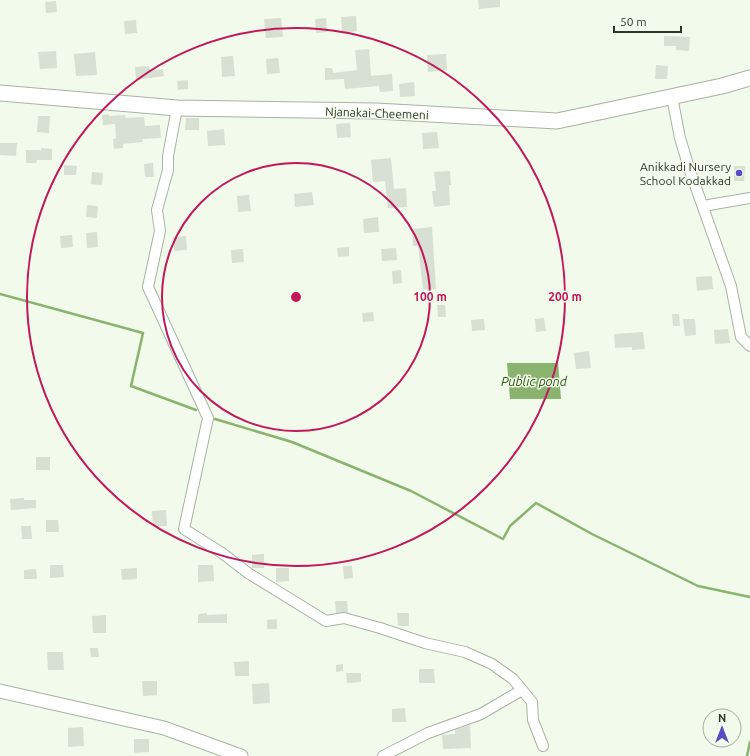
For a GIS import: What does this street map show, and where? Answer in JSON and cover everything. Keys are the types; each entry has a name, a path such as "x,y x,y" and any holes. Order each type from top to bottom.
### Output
{"main road":[{"name":"Njanakai-Cheemeni","path":"0,93 177,108 376,111 557,121 722,86 750,78"}],"street":[{"path":"672,97 680,138 730,286 741,337 750,346"},
{"path":"177,108 168,156 168,170 157,210 160,231 148,287 208,418 184,529 222,553 248,573 326,621 344,618 425,643 465,652 492,664 513,679 532,702 533,720 543,746"},
{"path":"703,206 750,198"},
{"path":"383,756 428,733 481,714 522,690"},
{"path":"0,691 164,728 241,756"}],"water":[{"name":"Public pond","path":"507,363 558,363 561,399 510,399"}],"building":[{"path":"478,0 500,0 500,7 479,9"},
{"path":"56,1 57,12 46,13 45,2"},
{"path":"356,16 357,31 342,33 341,17"},
{"path":"281,18 283,37 266,38 264,19"},
{"path":"326,18 327,32 316,33 315,19"},
{"path":"136,20 137,33 125,34 124,21"},
{"path":"664,36 690,37 689,51 676,50 676,46 664,46"},
{"path":"369,49 371,76 392,74 393,91 380,92 379,86 345,89 344,79 325,80 325,68 332,68 333,73 357,70 355,50"},
{"path":"56,51 57,68 40,69 38,52"},
{"path":"95,52 97,75 76,76 74,54"},
{"path":"446,54 447,70 428,72 427,55"},
{"path":"233,56 235,76 222,77 221,57"},
{"path":"278,58 280,73 267,74 266,59"},
{"path":"656,65 668,66 667,79 655,79"},
{"path":"149,66 150,70 163,69 164,76 136,80 135,67"},
{"path":"188,80 188,89 178,90 177,81"},
{"path":"414,82 415,96 400,97 399,84"},
{"path":"109,114 109,116 125,115 126,118 144,117 145,126 160,125 161,138 142,139 143,142 123,144 123,148 114,149 113,139 116,138 115,124 103,125 102,115"},
{"path":"38,116 50,116 49,133 37,132"},
{"path":"186,118 199,118 199,130 185,130"},
{"path":"350,123 351,137 337,138 336,124"},
{"path":"224,129 225,145 208,146 207,131"},
{"path":"437,132 439,148 423,149 422,133"},
{"path":"0,143 17,143 16,156 0,155"},
{"path":"41,148 52,149 52,160 37,160 36,163 26,163 26,150 41,150"},
{"path":"391,158 394,189 406,188 407,207 388,208 385,181 373,182 371,160"},
{"path":"153,163 154,177 145,177 144,164"},
{"path":"64,165 77,166 76,175 64,175"},
{"name":"Anikkadi Nursery School Kodakkad","path":"734,166 745,166 744,181 734,181"},
{"path":"450,171 450,205 434,207 432,191 436,191 434,172"},
{"path":"92,172 103,173 102,185 91,184"},
{"path":"312,192 314,205 295,207 294,194"},
{"path":"249,195 251,211 238,212 237,196"},
{"path":"87,205 98,206 97,218 86,217"},
{"path":"378,217 379,232 364,233 363,219"},
{"path":"432,227 436,289 423,290 418,246 413,246 412,229"},
{"path":"97,232 98,247 87,248 86,233"},
{"path":"72,235 73,247 61,248 60,236"},
{"path":"186,236 187,250 174,251 173,237"},
{"path":"349,247 349,256 338,257 337,248"},
{"path":"396,248 397,260 382,261 381,249"},
{"path":"243,249 244,262 232,263 231,250"},
{"path":"401,270 402,283 393,284 392,271"},
{"path":"712,276 713,289 697,291 696,277"},
{"path":"437,305 445,305 446,317 438,317"},
{"path":"373,312 374,321 363,322 362,313"},
{"path":"672,314 679,314 680,326 673,326"},
{"path":"544,318 546,331 536,332 535,319"},
{"path":"484,319 485,330 472,331 471,320"},
{"path":"683,319 695,319 696,335 685,336"},
{"path":"728,329 730,343 715,344 714,330"},
{"path":"643,332 645,349 632,350 632,347 615,348 614,334"},
{"path":"589,351 591,368 576,369 574,353"},
{"path":"36,457 50,457 50,470 36,470"},
{"path":"24,498 24,500 36,500 36,508 11,510 10,499"},
{"path":"166,510 167,526 153,527 152,511"},
{"path":"46,520 58,520 59,532 46,532"},
{"path":"21,526 31,526 32,539 22,539"},
{"path":"264,554 264,568 252,568 252,555"},
{"path":"50,565 63,565 64,577 50,578"},
{"path":"198,565 213,565 214,581 198,582"},
{"path":"343,566 352,566 353,578 344,579"},
{"path":"137,568 137,579 122,580 121,569"},
{"path":"276,568 289,568 289,581 276,582"},
{"path":"36,569 37,579 24,579 24,570"},
{"path":"335,601 347,601 348,612 336,613"},
{"path":"207,613 207,615 227,614 227,623 198,623 198,614"},
{"path":"397,613 409,613 409,626 398,626"},
{"path":"106,615 106,633 93,633 92,616"},
{"path":"277,619 277,629 267,629 267,620"},
{"path":"90,648 98,648 99,657 91,657"},
{"path":"47,652 63,652 64,670 48,670"},
{"path":"249,661 249,676 235,676 234,662"},
{"path":"343,664 343,671 336,672 336,665"},
{"path":"419,669 434,669 435,683 419,683"},
{"path":"346,673 361,673 361,682 347,683"},
{"path":"142,681 157,681 157,695 143,696"},
{"path":"269,683 270,703 253,704 252,684"},
{"path":"405,708 406,722 392,722 392,709"},
{"path":"470,725 471,748 443,749 442,735 455,734 455,730"},
{"path":"83,727 84,746 68,747 68,728"},
{"path":"134,739 149,739 149,752 134,753"}],"waterway":[{"path":"0,294 143,333 131,386 196,410"},
{"path":"215,419 292,442 411,491 503,539 510,526 536,503 592,534 698,586 750,597"},
{"path":"747,756 750,742"}],"place":[{"name":"Anikkadi Nursery School Kodakkad","path":"739,173"}]}
